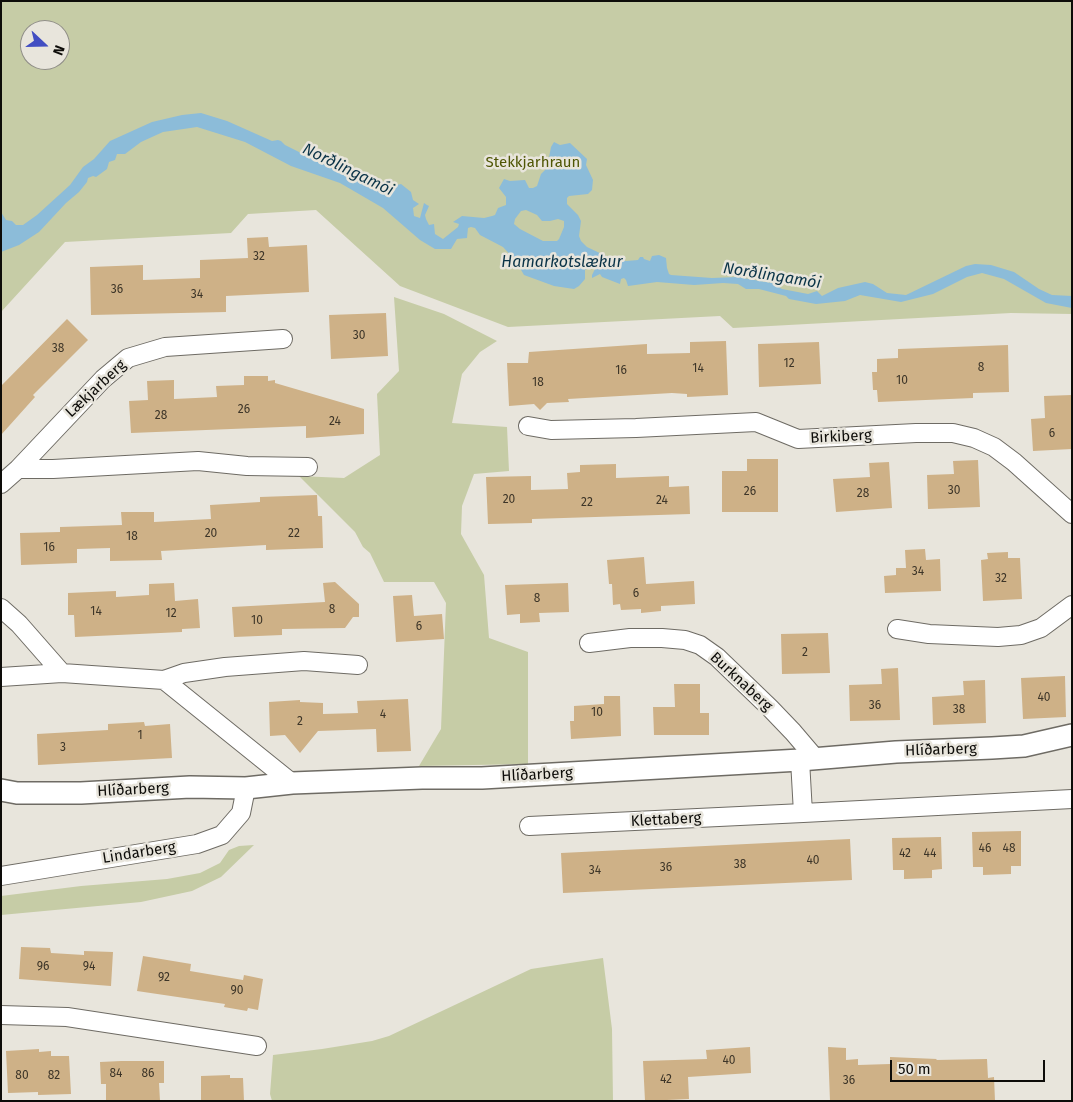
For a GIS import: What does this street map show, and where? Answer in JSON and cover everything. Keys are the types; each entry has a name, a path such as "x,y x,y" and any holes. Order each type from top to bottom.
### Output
{"street":[{"name":"Lækjarberg","path":"1,484 18,469 103,378 128,358 165,346 283,339"},
{"name":"Birkiberg","path":"528,426 552,430 756,422 798,439 953,433 974,438 994,447 1021,468 1072,514"},
{"path":"18,469 53,469 198,461 247,466 308,466"},
{"path":"897,629 929,634 998,637 1021,635 1041,628 1072,605"},
{"path":"1,608 19,624 62,673"},
{"name":"Burknaberg","path":"588,642 630,638 662,638 685,640 700,645 717,657 794,732 808,759"},
{"path":"1,677 62,673 164,680 184,673 225,666 304,661 358,665"},
{"path":"164,680 292,783"},
{"name":"Hlíðarberg","path":"1,790 17,793 81,793 190,787 246,788 292,783 422,778 482,778 1016,746 1072,735"},
{"path":"803,813 808,759"},
{"name":"Lindarberg","path":"1,876 197,844 222,835 241,813 246,788"},
{"name":"Klettaberg","path":"529,826 1072,799"},
{"path":"1,1014 67,1017 257,1046"}],"green space":[{"name":"Stekkjarhraun","path":"1,1 1072,1 1072,314 1011,313 733,328 720,316 508,327 400,286 316,210 248,214 231,233 65,242 1,312"},
{"path":"394,297 444,314 497,341 480,352 462,374 452,423 507,427 509,471 474,474 462,506 461,534 484,575 489,638 528,652 528,764 419,766 441,729 446,603 434,582 384,582 370,553 363,547 355,532 299,476 344,478 380,455 377,394 399,371"},
{"path":"254,845 221,877 192,891 141,902 1,915 1,896 81,886 167,879 200,873 220,863 229,850 239,846"},
{"path":"603,958 612,1029 613,1101 272,1101 270,1094 273,1055 372,1041 389,1036 531,969"}],"water":[{"name":"Hamarkotslækur","path":"201,113 227,121 272,141 281,141 301,153 331,165 338,163 354,178 389,187 401,184 411,192 413,200 419,204 413,208 414,216 420,218 424,203 429,206 425,215 426,219 429,225 434,224 435,234 443,239 458,227 459,224 453,222 462,216 484,218 492,216 495,215 498,208 506,205 506,197 499,188 504,179 510,181 525,180 529,188 537,186 541,174 547,168 551,147 554,142 560,145 570,143 587,159 586,165 593,180 592,190 588,194 569,196 567,204 581,221 579,236 581,241 587,247 606,256 626,261 638,260 640,257 643,257 650,261 652,256 659,255 666,258 667,268 671,275 712,278 737,277 772,283 782,289 808,294 817,291 822,296 838,288 865,282 873,284 887,293 906,295 966,266 975,264 991,265 1014,272 1039,289 1052,295 1072,296 1072,308 1046,303 1004,279 982,273 967,277 933,294 901,302 860,295 845,301 816,304 789,299 786,296 759,289 746,289 738,284 723,283 694,285 657,282 628,286 624,278 621,279 620,284 602,277 600,274 592,278 595,269 590,267 585,270 585,279 574,289 554,286 524,275 516,261 503,247 480,235 475,228 468,228 467,238 457,239 451,249 435,249 420,240 383,208 340,183 291,166 245,142 197,127 163,132 141,142 125,154 117,154 115,160 109,162 107,169 96,177 88,178 79,192 39,232 19,245 1,252 1,212 6,220 12,221 16,225 23,225 70,185 83,167 94,159 110,141 152,122","holes":["526,210 537,215 542,221 558,219 564,221 564,227 557,241 543,241 514,224 521,211"]}],"building":[{"path":"268,237 269,247 307,245 309,292 226,296 226,312 91,315 90,267 143,265 143,280 200,278 200,260 248,258 247,238"},
{"path":"386,313 388,356 331,359 329,315"},
{"path":"67,319 88,340 33,395 35,397 1,435 1,386"},
{"path":"726,341 728,395 687,397 687,394 672,393 568,399 569,402 547,403 540,410 534,404 509,406 507,363 528,363 529,352 647,344 647,354 690,353 690,342"},
{"path":"819,342 821,384 759,387 758,344"},
{"path":"1008,345 1009,392 973,393 973,398 878,402 877,390 873,390 872,372 877,372 877,359 898,358 898,349"},
{"path":"244,376 268,376 268,381 275,380 275,383 364,409 364,434 306,438 306,426 131,433 129,401 148,400 147,381 174,380 174,399 217,397 216,386 244,385"},
{"path":"1072,395 1072,449 1033,451 1031,419 1045,418 1044,396"},
{"path":"747,459 778,459 778,512 722,512 722,471 747,471"},
{"path":"978,460 980,507 928,509 927,475 954,474 953,461"},
{"path":"889,462 892,508 836,512 833,479 870,477 869,463"},
{"path":"616,464 616,478 669,476 669,487 689,486 690,514 532,519 532,523 488,524 486,477 531,476 531,490 568,489 567,473 580,472 580,465"},
{"path":"317,495 318,516 322,516 323,548 266,550 266,545 161,551 162,560 110,561 110,548 77,549 77,563 21,565 20,533 60,532 60,527 122,525 121,512 154,512 154,522 211,519 210,505 260,502 260,497"},
{"path":"925,549 926,560 940,559 941,591 885,593 884,576 896,575 896,568 906,568 905,550"},
{"path":"1008,552 1008,558 1020,558 1022,599 983,601 981,560 988,559 987,553"},
{"path":"644,557 646,584 694,581 695,604 661,606 661,611 641,613 641,609 621,610 620,604 613,605 612,584 609,584 607,560"},
{"path":"335,582 359,604 359,617 353,617 345,628 282,629 282,635 234,637 232,607 325,602 323,583"},
{"path":"174,583 175,601 198,599 200,628 182,629 182,632 75,637 74,615 68,615 68,593 116,591 116,597 149,595 149,584"},
{"path":"568,583 569,612 539,613 540,622 520,623 520,614 507,615 505,585"},
{"path":"412,595 414,616 442,614 444,639 396,642 393,596"},
{"path":"828,633 830,673 782,674 781,634"},
{"path":"898,668 900,720 850,721 849,685 882,684 881,669"},
{"path":"1065,676 1066,717 1023,719 1021,678"},
{"path":"985,680 986,723 933,725 932,697 964,695 963,681"},
{"path":"674,684 700,684 700,713 709,713 709,735 654,735 653,707 675,707"},
{"path":"604,696 620,696 621,736 571,739 570,721 574,721 574,706 604,704"},
{"path":"408,699 411,751 377,752 376,729 318,731 300,753 285,735 270,736 269,702 300,700 300,702 323,703 323,714 358,713 357,701"},
{"path":"144,722 145,726 170,724 172,758 38,765 37,734 108,730 108,724"},
{"path":"1021,831 1021,866 1011,866 1011,874 983,875 983,867 973,867 972,832"},
{"path":"941,837 942,869 932,870 932,878 904,879 904,870 893,870 892,838"},
{"path":"850,839 852,880 563,893 561,853"},
{"path":"21,947 50,948 51,953 84,955 84,951 113,952 111,986 19,979"},
{"path":"143,956 191,964 190,971 243,980 244,975 263,979 258,1010 248,1008 247,1011 224,1007 225,1004 137,991"},
{"path":"750,1047 751,1073 688,1077 689,1099 645,1101 643,1061 707,1059 706,1050"},
{"path":"828,1047 846,1048 846,1060 858,1059 858,1065 890,1064 890,1057 936,1060 987,1059 988,1078 994,1077 995,1101 830,1101"},
{"path":"39,1049 39,1052 51,1051 51,1056 69,1056 71,1094 38,1095 38,1092 8,1093 6,1051"},
{"path":"164,1061 164,1083 159,1083 160,1101 106,1101 106,1084 101,1084 100,1062"},
{"path":"230,1075 230,1078 243,1078 244,1101 201,1101 201,1076"}],"water label":[{"name":"Norðlingamói","path":"348,170"},
{"name":"Norðlingamói","path":"772,276"}]}
